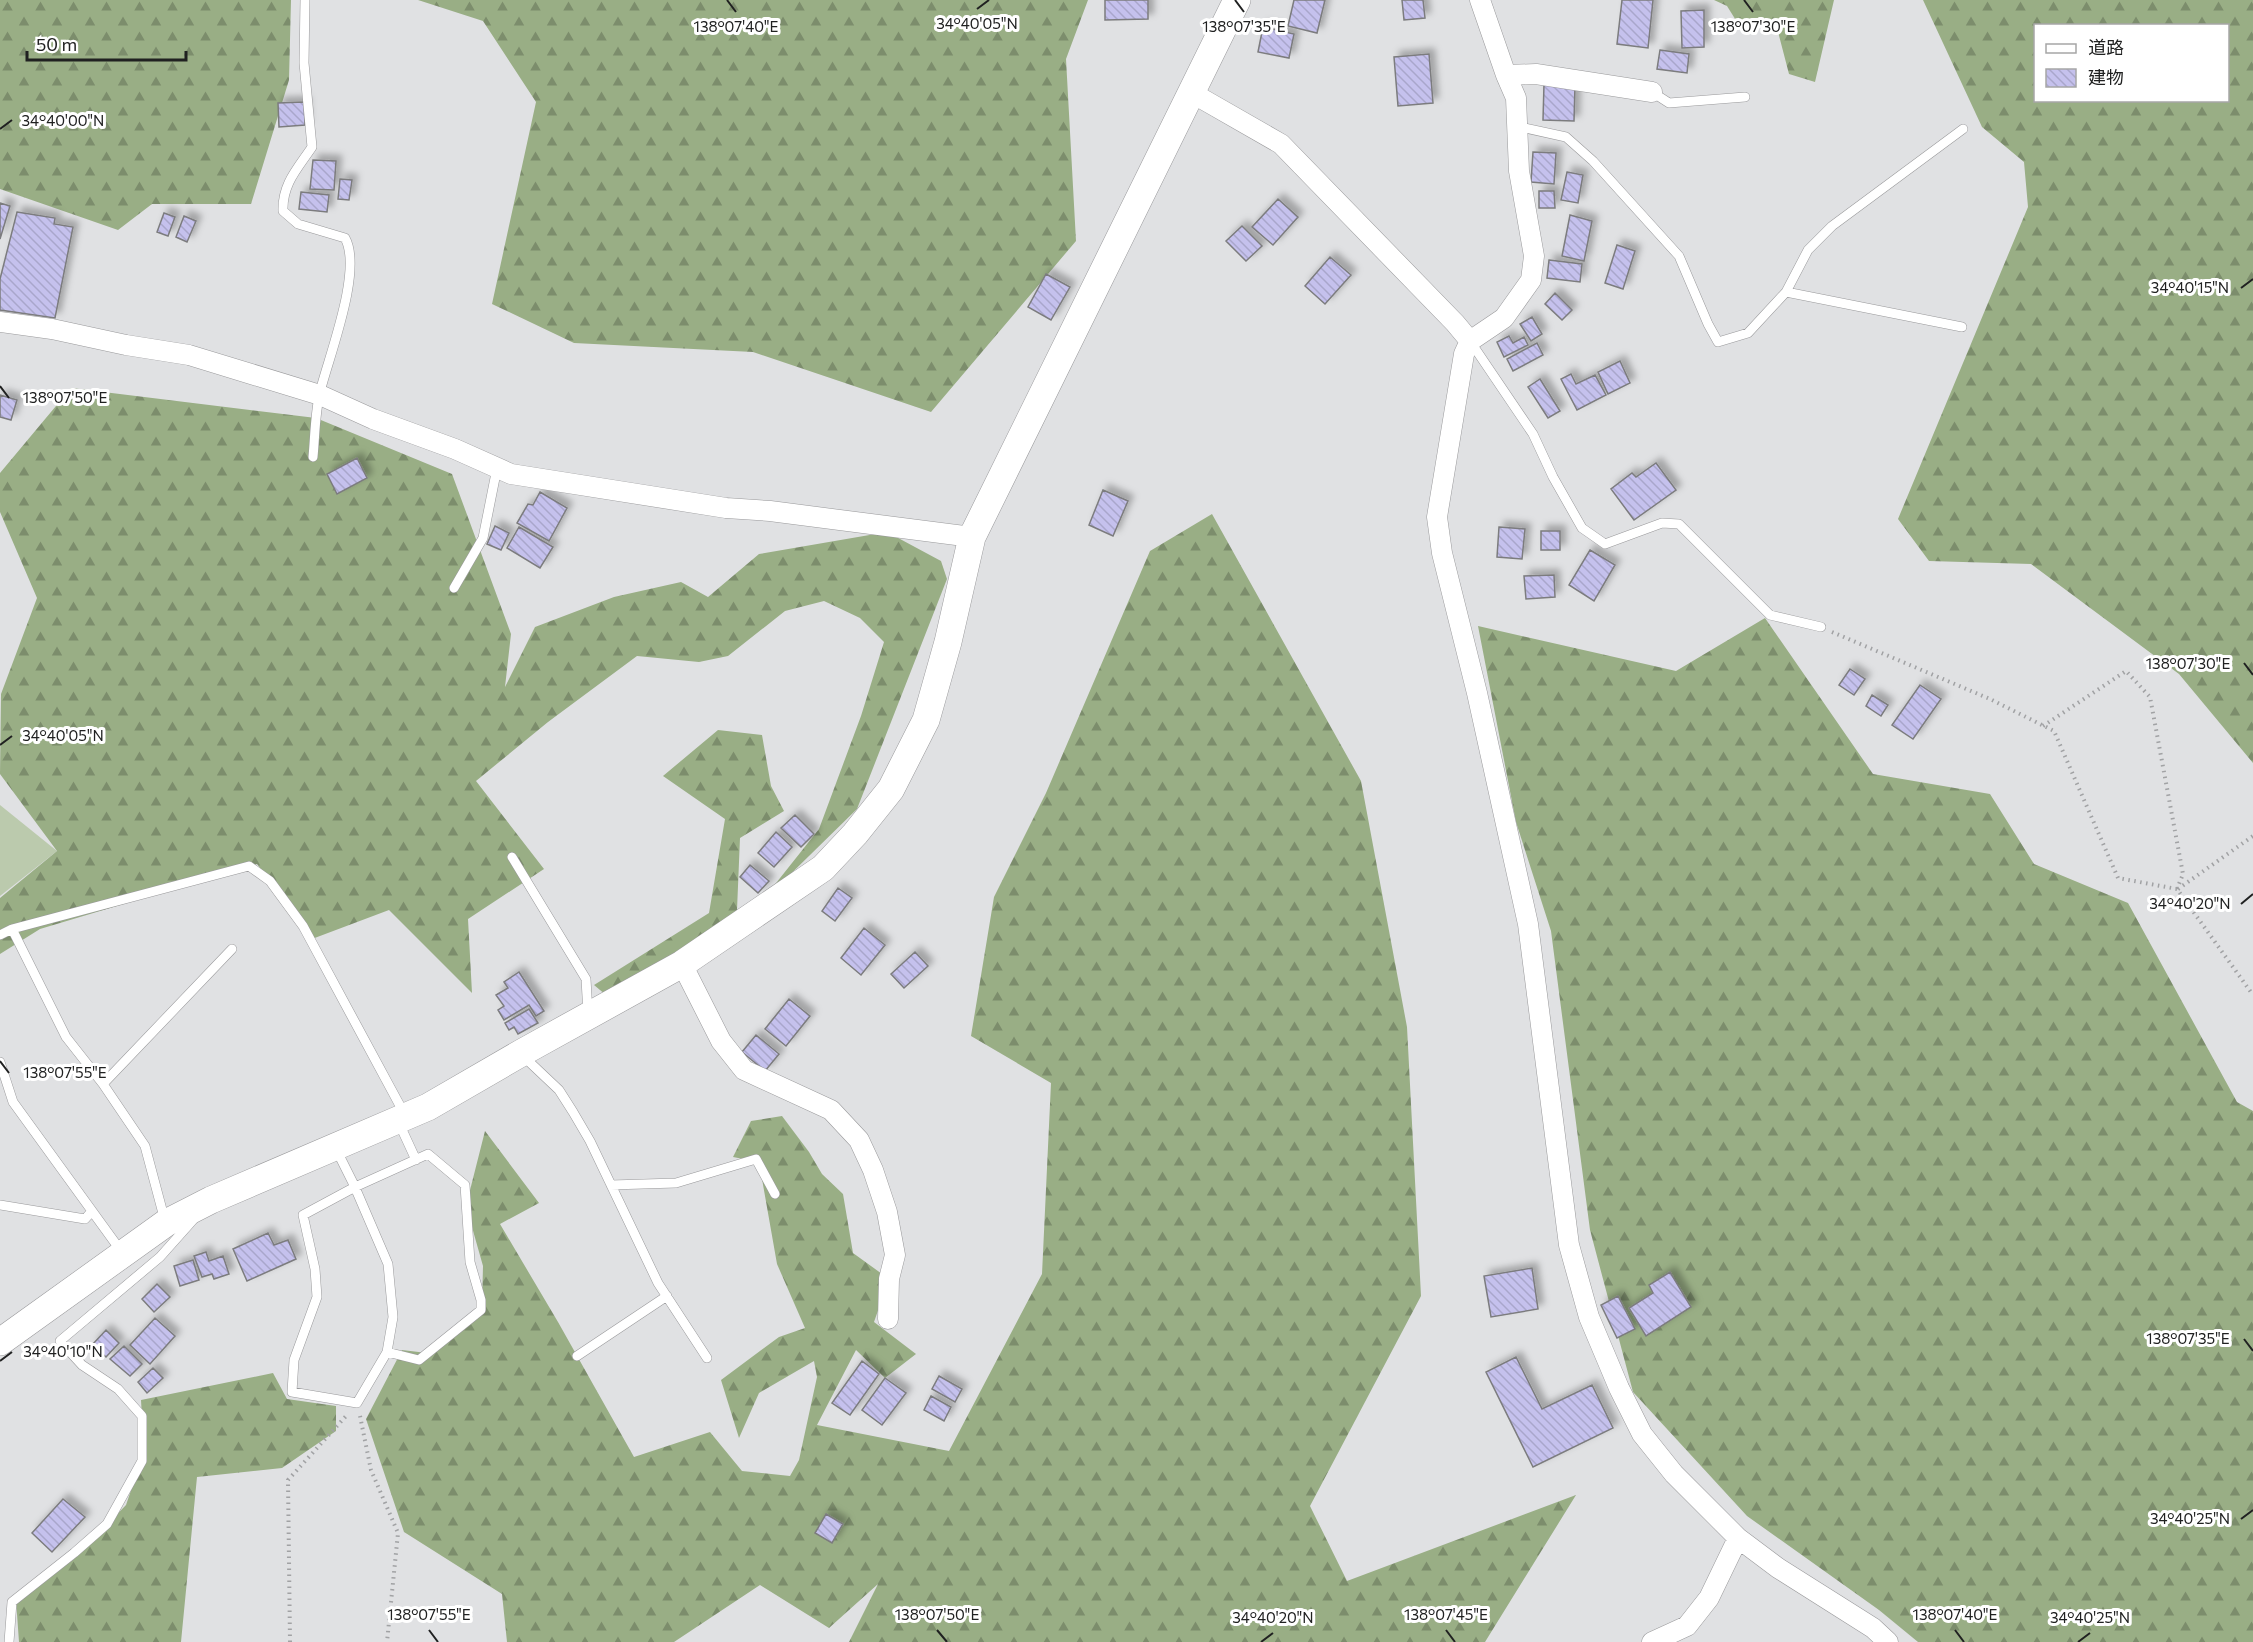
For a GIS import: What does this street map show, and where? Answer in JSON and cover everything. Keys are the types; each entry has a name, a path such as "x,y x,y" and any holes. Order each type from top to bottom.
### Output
{"street":[{"path":"0,1342 166,1223 211,1200 428,1107 682,964 823,868 855,834 891,789 926,720 948,642 972,537 1238,0"},
{"path":"1480,0 1516,98 1519,171 1534,256 1531,280 1504,318 1470,341 1464,354 1437,517 1442,553 1477,693 1528,924 1569,1245 1589,1317 1618,1388 1642,1434 1674,1474 1738,1538 1778,1568 1873,1628 1888,1642"},
{"path":"1506,75 1536,74 1652,92"},
{"path":"1192,93 1281,144 1455,322 1470,341"},
{"path":"0,322 52,329 189,356 320,395 373,419 455,449 511,474 715,506 972,537"},
{"path":"682,964 721,1041 744,1070 831,1110 859,1140 873,1170 887,1212 895,1255 889,1279 888,1319"},
{"path":"1652,1642 1687,1626 1709,1598 1738,1538"}],"lane":[{"path":"305,0 304,63 312,147 291,177 282,197 283,211 298,224 345,238 351,248 349,285 320,395 313,457"},
{"path":"1652,92 1669,103 1745,97"},
{"path":"1516,126 1566,137 1593,161 1679,256 1718,342 1748,333 1786,291 1808,250 1832,226 1963,129"},
{"path":"1786,291 1962,327"},
{"path":"1470,341 1533,434 1582,528 1605,544 1662,524 1679,524 1770,615 1821,627"},
{"path":"454,588 483,538 497,468"},
{"path":"512,857 586,979 588,1016"},
{"path":"0,935 249,866 270,881 303,926 402,1118 416,1160"},
{"path":"12,930 66,1037 103,1084 145,1146 166,1223"},
{"path":"103,1084 232,949"},
{"path":"520,1054 559,1090 590,1141 658,1283 707,1358"},
{"path":"0,1062 13,1102 123,1254"},
{"path":"335,1147 355,1187 388,1264 393,1317 387,1352 357,1403 292,1392 294,1360 317,1297 315,1269 303,1215 355,1187 428,1154 465,1185 470,1262 482,1310 419,1360 387,1352"},
{"path":"611,1185 676,1184 756,1159 775,1194"},
{"path":"9,1642 12,1602 107,1524 142,1461 142,1416 118,1389 82,1365 60,1341 160,1257 211,1200"},
{"path":"0,1205 85,1219 92,1211"},
{"path":"577,1356 667,1296"}],"path":[{"path":"1821,627 1990,699 2054,731 2118,878 2178,889 2253,994"},
{"path":"2043,726 2126,671 2150,697 2183,874 2178,889"},
{"path":"2178,889 2253,836"},
{"path":"290,1642 288,1480 357,1403"},
{"path":"357,1403 371,1470 398,1533 387,1642"}],"green space":[{"path":"0,0 291,0 289,80 251,204 152,204 118,230 0,189"},
{"path":"418,0 1088,0 1066,59 1076,241 931,412 753,352 574,343 492,304 536,102 483,21"},
{"path":"1714,0 1834,0 1815,82 1789,74 1777,28 1737,22 1727,6"},
{"path":"1923,0 2253,0 2253,763 2179,674 2031,564 1929,561 1898,519 2028,207 2024,162 1982,127"},
{"path":"71,388 316,418 452,474 511,634 505,687 535,627 614,597 681,582 708,597 759,554 887,532 941,561 947,579 857,809 757,907 819,829 861,716 884,642 860,618 824,601 785,611 728,656 699,662 637,656 548,722 476,781 544,869 468,919 472,993 389,910 312,939 257,864 40,929 0,954 0,898 57,851 0,774 1,694 37,598 0,512 0,473"},
{"path":"1212,514 1361,781 1407,1027 1421,1296 1310,1506 1347,1581 1576,1495 1485,1642 849,1642 878,1584 829,1628 760,1585 674,1642 507,1642 502,1594 404,1532 366,1419 402,1350 427,1353 482,1304 483,1266 466,1206 485,1131 539,1203 500,1224 634,1457 710,1432 742,1471 790,1476 799,1460 817,1377 814,1361 759,1393 739,1438 721,1380 779,1337 805,1328 777,1264 759,1162 733,1157 751,1121 782,1116 822,1174 843,1194 853,1253 889,1279 874,1322 916,1354 885,1378 856,1350 817,1425 949,1451 1042,1274 1051,1083 971,1036 994,897 1046,793 1150,551"},
{"path":"1765,618 1873,774 1990,794 2034,864 2128,903 2237,1102 2253,1111 2253,1642 1918,1642 1879,1610 1747,1516 1633,1392 1590,1230 1551,931 1516,822 1478,626 1676,671"},
{"path":"718,730 762,735 771,786 784,811 740,838 737,910 680,956 606,995 594,985 709,913 725,819 663,776"},
{"path":"0,805 57,851 0,896"},
{"path":"273,1373 287,1399 336,1406 336,1431 282,1468 197,1477 181,1642 19,1642 16,1600 74,1559 126,1505 144,1452 141,1400"}],"building":[{"path":"1105,0 1148,0 1148,19 1105,20"},
{"path":"1294,0 1325,0 1317,33 1288,26"},
{"path":"1402,0 1423,0 1425,18 1404,20"},
{"path":"1622,0 1653,0 1648,48 1617,44"},
{"path":"1704,10 1704,47 1682,48 1681,11"},
{"path":"1263,27 1294,34 1289,58 1258,52"},
{"path":"1660,50 1689,54 1687,73 1657,69"},
{"path":"1429,54 1433,103 1398,106 1394,57"},
{"path":"1544,84 1575,85 1574,121 1543,120"},
{"path":"304,102 305,125 279,127 278,103"},
{"path":"1533,152 1556,153 1554,184 1531,182"},
{"path":"313,160 336,161 334,190 310,189"},
{"path":"1567,172 1583,175 1578,203 1561,200"},
{"path":"340,179 352,180 349,200 338,199"},
{"path":"1539,191 1554,191 1555,208 1539,208"},
{"path":"301,192 329,195 327,212 299,209"},
{"path":"1278,199 1298,217 1273,245 1252,227"},
{"path":"0,203 10,206 0,239"},
{"path":"17,212 55,218 54,224 73,227 55,318 0,310 0,279"},
{"path":"164,213 175,217 168,236 157,232"},
{"path":"1570,215 1592,221 1584,261 1562,256"},
{"path":"184,216 196,221 187,242 176,237"},
{"path":"1242,226 1262,246 1246,261 1226,241"},
{"path":"1617,245 1635,251 1623,289 1605,283"},
{"path":"1330,257 1351,275 1325,304 1305,286"},
{"path":"1549,260 1582,264 1580,282 1547,278"},
{"path":"1046,274 1070,287 1051,320 1028,307"},
{"path":"1555,293 1572,310 1562,320 1545,304"},
{"path":"1532,317 1542,334 1531,341 1520,324"},
{"path":"1509,336 1513,343 1524,337 1528,345 1504,357 1497,342"},
{"path":"1537,343 1543,355 1513,371 1507,359"},
{"path":"1620,361 1630,383 1608,394 1598,372"},
{"path":"1571,374 1576,384 1595,375 1606,395 1577,410 1561,379"},
{"path":"1540,379 1560,411 1548,418 1528,387"},
{"path":"0,395 17,400 11,420 0,417"},
{"path":"357,458 367,478 337,494 327,474"},
{"path":"1656,463 1676,490 1634,520 1611,489 1632,473 1636,477"},
{"path":"1103,490 1128,501 1113,536 1089,525"},
{"path":"540,492 567,508 549,541 517,523 528,504 533,505"},
{"path":"495,526 509,533 501,550 487,544"},
{"path":"519,527 553,547 540,568 507,548"},
{"path":"1499,527 1525,529 1522,559 1497,557"},
{"path":"1541,531 1560,531 1560,550 1541,550"},
{"path":"1590,550 1615,565 1594,601 1569,585"},
{"path":"1554,575 1555,597 1526,599 1524,576"},
{"path":"1850,669 1865,679 1854,695 1839,685"},
{"path":"1920,685 1941,699 1913,739 1892,725"},
{"path":"1872,695 1888,705 1881,716 1866,706"},
{"path":"795,815 814,834 801,847 781,828"},
{"path":"776,832 792,847 774,867 758,853"},
{"path":"750,865 769,881 758,893 740,877"},
{"path":"838,888 852,898 835,921 822,911"},
{"path":"864,928 885,945 861,975 841,958"},
{"path":"915,952 928,966 904,988 891,974"},
{"path":"519,972 544,1011 536,1016 529,1005 504,1020 498,1010 504,1006 496,995 508,988 504,982"},
{"path":"789,999 810,1016 786,1046 765,1029"},
{"path":"529,1009 538,1023 518,1034 514,1027 509,1030 505,1023"},
{"path":"756,1035 779,1054 765,1071 742,1052"},
{"path":"268,1233 274,1245 288,1240 296,1259 247,1281 233,1249"},
{"path":"206,1252 209,1261 223,1256 229,1274 214,1279 212,1274 202,1277 194,1256"},
{"path":"193,1260 199,1280 180,1286 174,1266"},
{"path":"1532,1268 1538,1309 1491,1317 1484,1276"},
{"path":"1670,1272 1691,1307 1646,1336 1629,1308 1653,1293 1649,1285"},
{"path":"157,1284 170,1297 154,1312 142,1299"},
{"path":"1618,1296 1635,1329 1617,1338 1601,1305"},
{"path":"155,1318 175,1336 150,1364 130,1345"},
{"path":"106,1330 119,1343 106,1357 92,1345"},
{"path":"124,1346 142,1364 130,1376 110,1359"},
{"path":"1516,1357 1542,1409 1592,1385 1613,1428 1533,1467 1486,1372"},
{"path":"862,1361 879,1374 850,1415 832,1403"},
{"path":"153,1368 163,1378 147,1393 138,1382"},
{"path":"939,1376 962,1389 955,1402 932,1389"},
{"path":"885,1378 906,1393 882,1425 862,1410"},
{"path":"931,1396 951,1407 944,1421 924,1410"},
{"path":"63,1499 85,1517 52,1552 32,1533"},
{"path":"826,1514 843,1524 832,1543 815,1533"}]}
